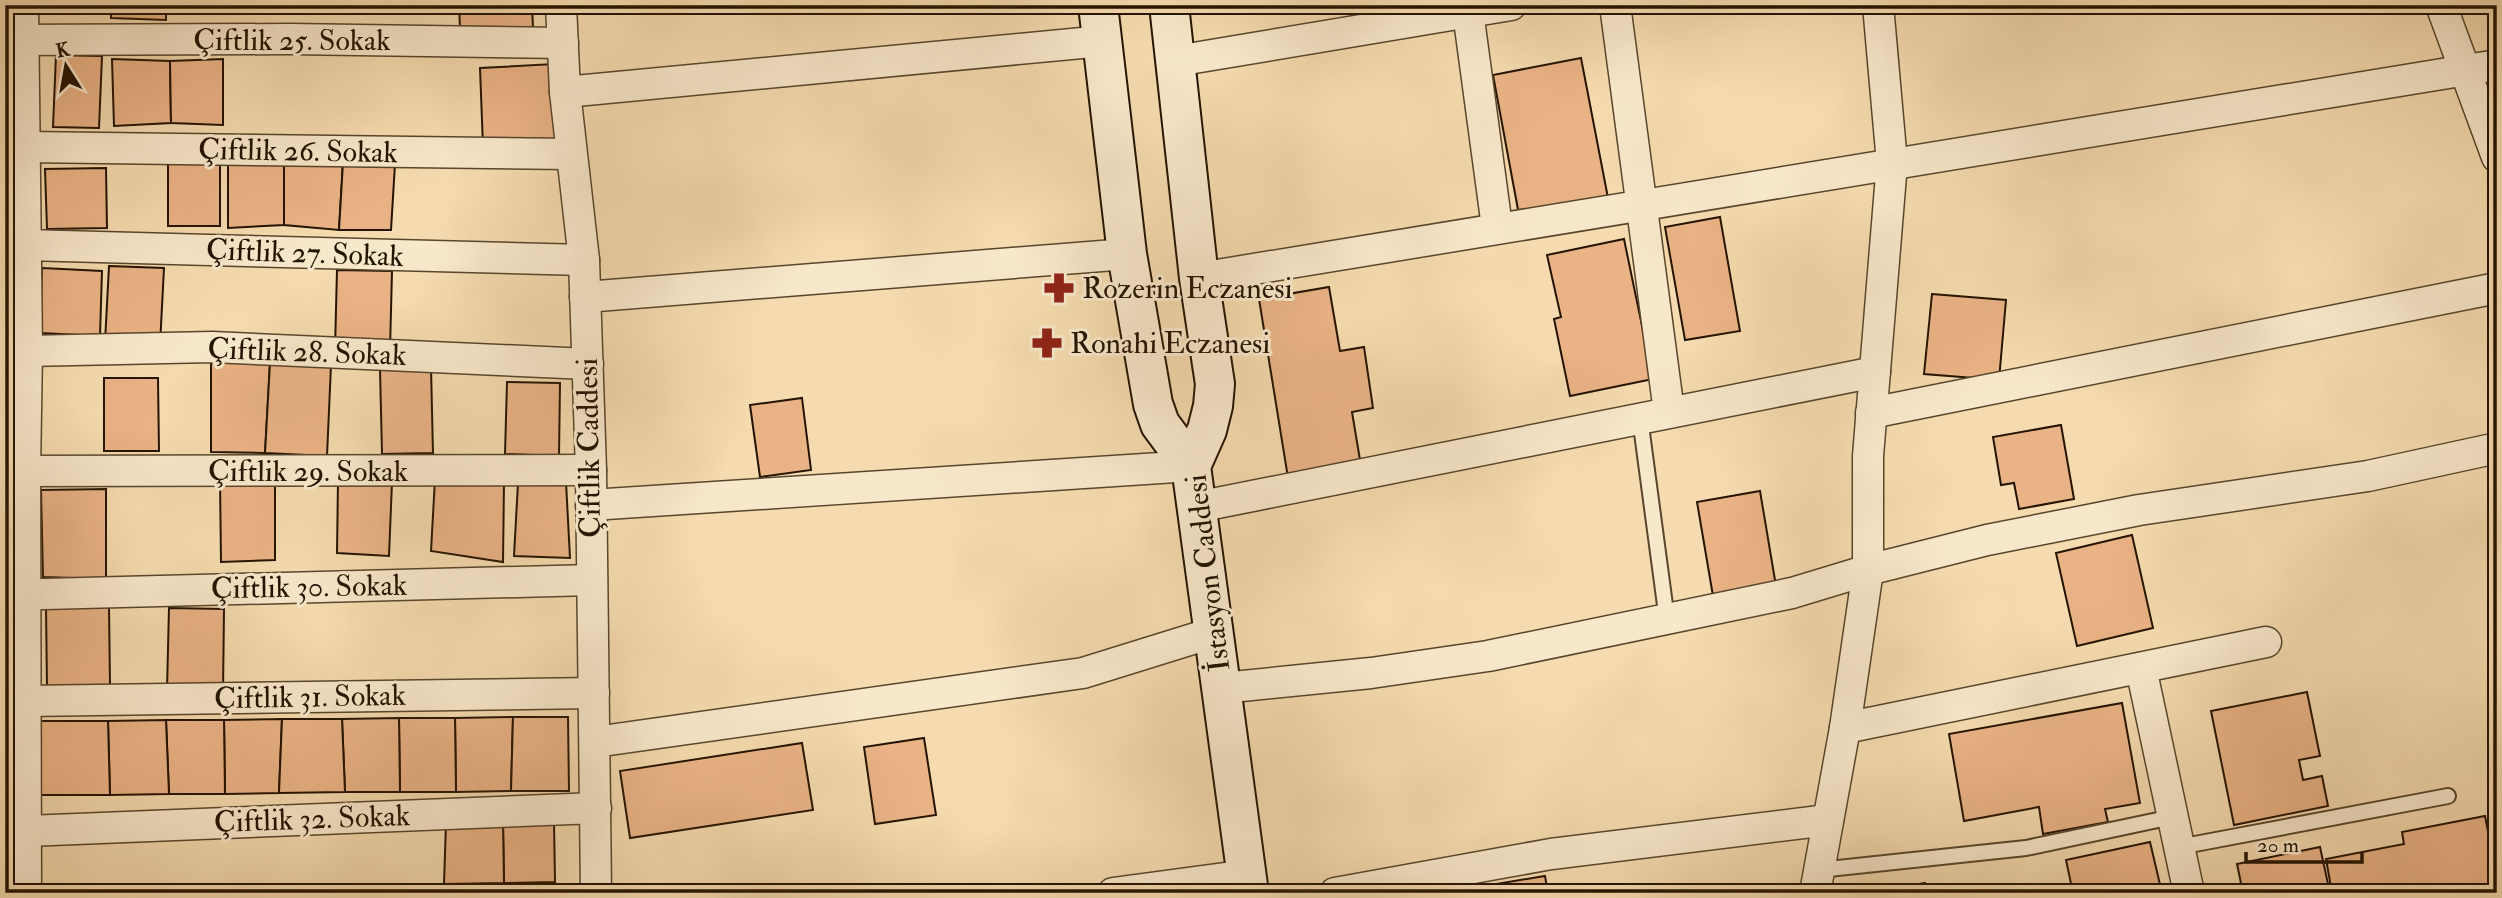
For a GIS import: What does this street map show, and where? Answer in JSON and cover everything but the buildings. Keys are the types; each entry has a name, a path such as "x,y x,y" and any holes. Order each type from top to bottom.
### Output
{"main road":[{"name":"İstasyon Caddesi","path":"1169,5 1199,278 1215,384 1207,430 1191,466 1248,884"},
{"path":"1101,23 1127,254 1153,404 1160,424 1191,466"}],"street":[{"path":"23,5 14,40 25,147 25,245 19,371 24,471 15,595 26,701 16,795 27,831 26,893"},
{"name":"Çiftlik Caddesi","path":"561,5 565,92 584,260 591,471 596,893"},
{"path":"1176,61 1511,5"},
{"path":"1615,5 1641,204 1655,415"},
{"path":"1817,881 1846,728 1868,570 1868,456 1892,163 1878,5"},
{"path":"2441,5 2497,157"},
{"path":"1468,12 1497,228"},
{"path":"565,92 1101,23"},
{"name":"Çiftlik 25. Sokak","path":"14,40 290,39 563,43"},
{"path":"1199,278 2497,65"},
{"name":"Çiftlik 26. Sokak","path":"25,147 571,154"},
{"name":"Çiftlik 27. Sokak","path":"25,245 584,260"},
{"path":"585,297 1127,254"},
{"path":"1871,413 2497,288"},
{"name":"Çiftlik 28. Sokak","path":"19,371 212,347 588,363"},
{"path":"1197,507 1875,372"},
{"path":"1222,688 1371,673 1488,656 1792,593 1868,570 1987,541 2126,512 2368,476 2497,448"},
{"path":"591,505 1191,466"},
{"name":"Çiftlik 29. Sokak","path":"24,471 591,471"},
{"name":"Çiftlik 30. Sokak","path":"15,595 592,580"},
{"path":"595,742 1083,673 1214,632"},
{"path":"1846,728 2266,642"},
{"path":"2141,668 2189,893"},
{"name":"Çiftlik 31. Sokak","path":"26,701 594,693"},
{"name":"Çiftlik 32. Sokak","path":"27,831 596,808"},
{"path":"1335,893 1551,854 1828,820"},
{"path":"1114,893 1248,884"}],"lane":[{"path":"1655,415 1667,620"},
{"path":"2179,847 2448,796"},
{"path":"1817,881 2026,848 2172,817"}],"place":[{"name":"Rozerin Eczanesi","path":"1059,288"},
{"name":"Ronahi Eczanesi","path":"1047,343"}]}
